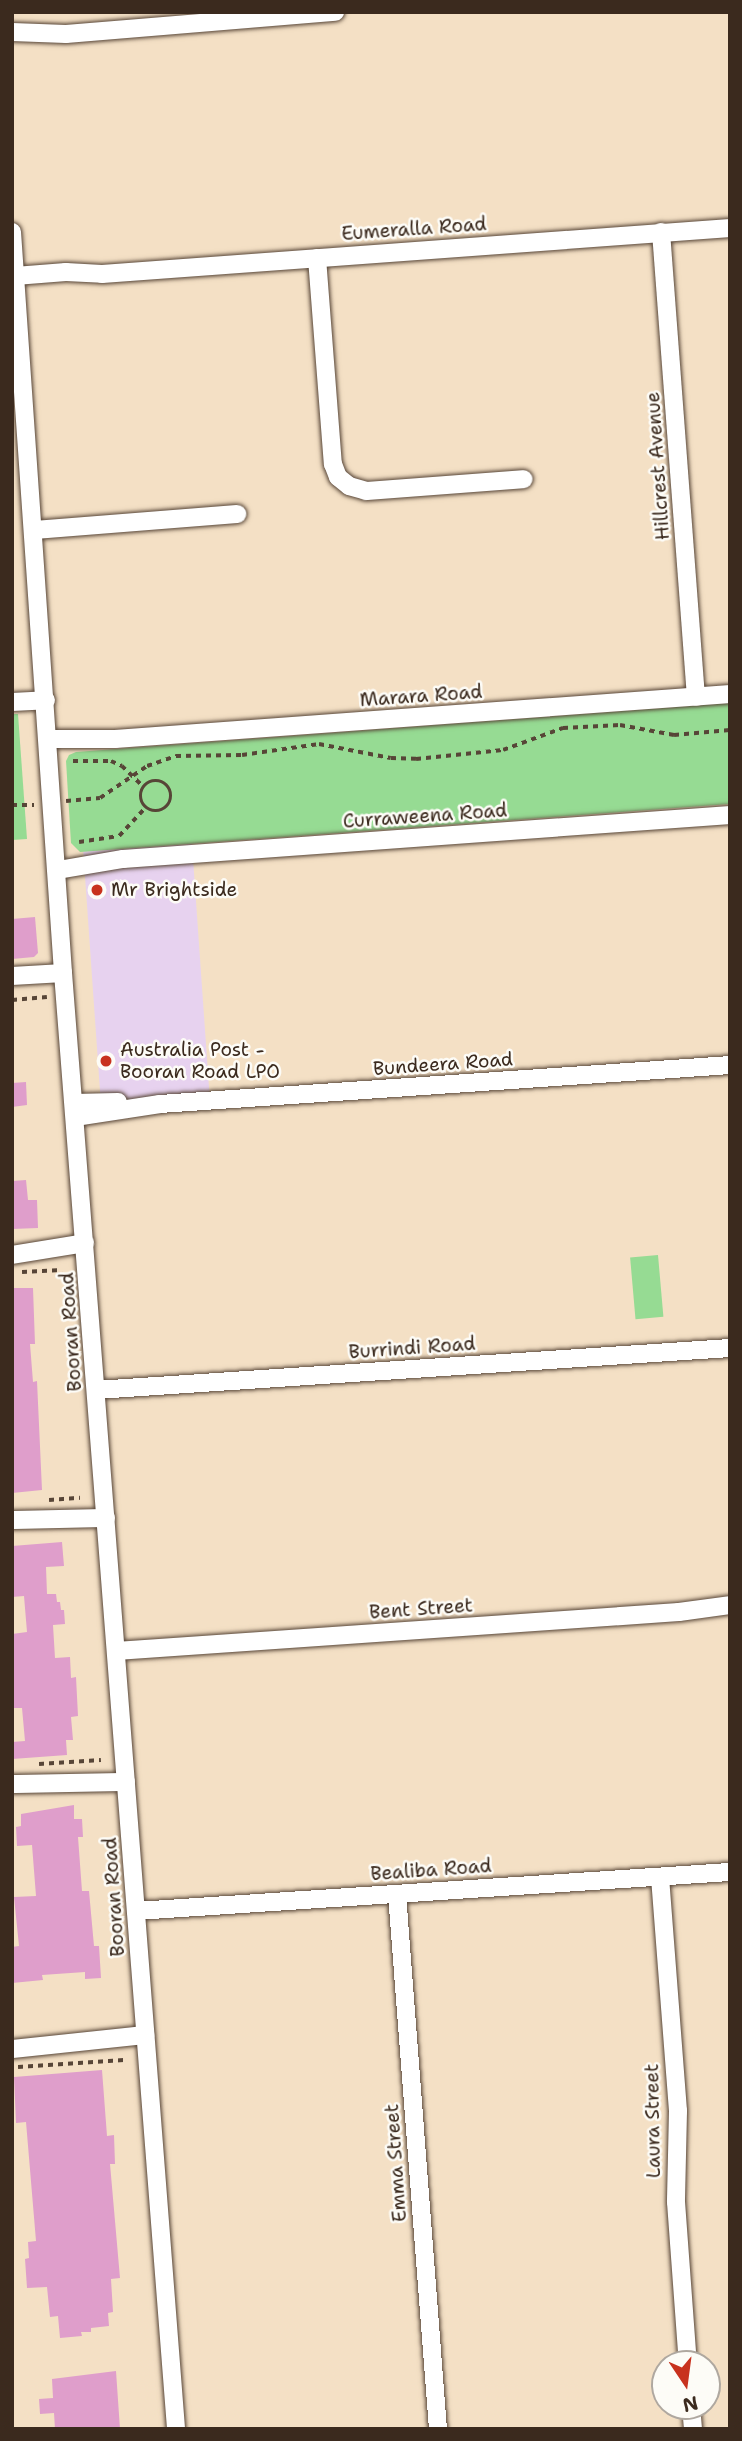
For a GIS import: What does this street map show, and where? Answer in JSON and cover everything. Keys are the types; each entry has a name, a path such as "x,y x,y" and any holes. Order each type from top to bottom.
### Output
{"street":[{"path":"12,44 66,34 254,15 335,12"},
{"path":"12,32 66,34"},
{"name":"Eumeralla Road","path":"16,281 66,272 102,274 730,228"},
{"name":"Booran Road","path":"12,232 16,281 20,441 34,530 63,973 176,2429"},
{"name":"Hillcrest Avenue","path":"661,232 696,697"},
{"path":"317,258 333,464 338,477 349,486 366,491 524,479"},
{"path":"34,530 237,514"},
{"name":"Marara Road","path":"49,745 730,694"},
{"path":"12,702 46,700"},
{"name":"Curraweena Road","path":"57,864 730,815"},
{"path":"12,976 63,973"},
{"name":"Bundeera Road","path":"74,1110 730,1065"},
{"path":"12,1255 85,1249"},
{"name":"Burrindi Road","path":"96,1390 730,1348"},
{"path":"18,1520 105,1512"},
{"name":"Bent Street","path":"116,1651 680,1612 730,1605"},
{"path":"12,1784 38,1773 126,1776"},
{"name":"Bealiba Road","path":"136,1912 730,1872"},
{"name":"Laura Street","path":"660,1877 678,2111 676,2202 687,2350"},
{"name":"Emma Street","path":"397,1894 438,2429"},
{"path":"12,2049 146,2040"}],"path":[{"path":"68,801 100,798 147,766 176,756 242,755 319,744 391,758 416,759 503,750 563,728 620,726 674,735 730,730"},
{"path":"73,761 111,761 144,787"},
{"path":"152,781 163,782 172,794 169,804 161,810 146,807 141,800 144,787 152,781"},
{"path":"12,805 38,805"},
{"path":"79,842 119,836 146,807"},
{"path":"12,1000 47,997"},
{"path":"12,1273 62,1269"},
{"path":"38,1773 101,1760"},
{"path":"12,2068 124,2060"}],"shaded area":[{"path":"192,844 211,1109 102,1117 83,852"}],"green space":[{"path":"730,703 730,804 80,852 71,843 66,761 69,755 76,752"},
{"path":"12,714 18,714 27,839 12,840"},
{"path":"658,1255 663,1317 636,1319 630,1257"}],"building":[{"path":"35,917 38,953 34,957 12,959 12,919"},
{"path":"26,1082 27,1105 12,1107 12,1083"},
{"path":"26,1180 28,1200 37,1200 38,1228 12,1229 12,1181"},
{"path":"12,1288 33,1288 35,1344 30,1344 33,1382 37,1381 42,1490 12,1493"},
{"path":"62,1542 64,1566 46,1567 47,1594 56,1594 61,1610 64,1610 65,1624 53,1625 55,1658 70,1657 71,1678 76,1677 78,1716 71,1717 73,1740 66,1740 67,1755 12,1759 12,1742 25,1741 22,1708 12,1708 12,1634 27,1632 24,1596 12,1597 12,1546"},
{"path":"74,1805 74,1819 82,1819 83,1837 78,1837 82,1891 89,1891 94,1946 99,1946 101,1978 85,1979 85,1972 42,1975 43,1980 12,1983 12,1947 19,1946 14,1897 36,1896 32,1845 17,1846 16,1827 21,1826 21,1814"},
{"path":"102,2070 107,2136 114,2135 115,2164 110,2164 120,2278 111,2279 113,2312 108,2313 109,2326 91,2328 91,2332 81,2332 82,2336 60,2338 58,2316 50,2317 47,2287 27,2288 25,2259 29,2258 28,2242 36,2241 26,2122 16,2123 14,2077"},
{"path":"116,2371 120,2429 55,2429 54,2413 40,2414 39,2399 53,2398 52,2379"}],"place":[{"name":"Mr Brightside","path":"97,890"},
{"name":"Australia Post - Booran Road LPO","path":"106,1061"}]}
